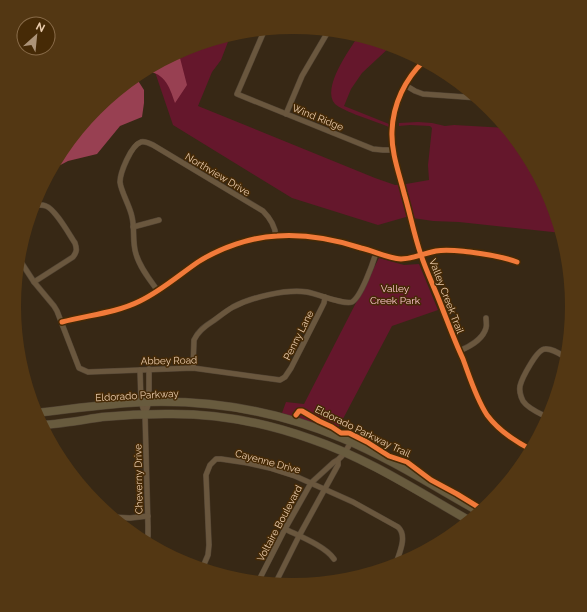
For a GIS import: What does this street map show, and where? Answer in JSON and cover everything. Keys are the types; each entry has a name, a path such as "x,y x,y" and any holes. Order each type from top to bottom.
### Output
{"main road":[{"name":"Eldorado Parkway","path":"43,412 145,402 194,403 247,409 296,421 351,442 384,458 475,509"},
{"name":"Eldorado Parkway","path":"48,424 120,415 145,414 210,415 242,420 313,439 344,452 384,472 464,518"}],"street":[{"name":"Wind Ridge","path":"262,36 237,94 373,149 394,150"},
{"path":"286,114 302,76 327,36"},
{"name":"Valley Creek Trail","path":"420,65 405,86 398,100 393,119 392,137 421,254 479,400 490,418 506,435 526,447"},
{"path":"405,86 423,94 468,97"},
{"name":"Northview Drive","path":"133,227 131,211 121,187 121,177 126,161 135,146 138,143 145,142 263,211 272,222 276,236"},
{"path":"34,282 73,257 77,252 77,248 53,211 44,205 41,205"},
{"path":"158,291 145,273 135,253 133,227 159,220"},
{"path":"24,266 34,282 54,306 62,322 123,309 140,302 158,291 215,252 241,242 276,236 322,238 402,259 435,251 453,250 499,256 517,262"},
{"path":"193,368 195,336 202,329 227,311 235,306 256,298 272,294 299,291 308,292 347,303 352,302 360,292 373,264 376,253"},
{"name":"Penny Lane","path":"282,379 291,368 320,313 325,297"},
{"path":"459,351 467,348 481,336 486,327 486,318"},
{"name":"Abbey Road","path":"62,322 79,368 88,372 193,368 277,380 282,379"},
{"path":"543,415 523,401 520,386 535,357 541,350 547,349 562,356"},
{"name":"Cheverny Drive","path":"148,537 145,402 149,369"},
{"name":"Cheverny Drive","path":"140,370 145,402"},
{"name":"Voltaire Boulevard","path":"277,578 338,464 338,461 351,442"},
{"name":"Cayenne Drive","path":"205,564 209,551 206,474 210,465 216,460 229,460 270,468 295,476 353,502 398,527 402,532 402,541 397,558"},
{"name":"Voltaire Boulevard","path":"261,576 311,483 334,462 338,461"},
{"path":"122,518 148,516"},
{"path":"286,529 327,552 334,559"}],"green space":[{"path":"355,41 387,50 362,73 351,89 344,106 389,124 389,127 352,113 335,104 332,97 332,88 338,69"},
{"path":"228,42 221,60 212,72 198,106 395,185 429,180 428,165 432,128 430,126 399,126 399,123 418,122 445,126 454,125 499,128 510,140 538,185 552,218 556,232 459,222 433,221 406,217 378,225 292,198 173,125 155,72 189,54"},
{"name":"Valley Creek Park","path":"379,258 404,265 419,264 438,310 392,326 336,432 282,413 286,402 304,404"}],"shaded area":[{"path":"180,58 187,85 175,103 168,85 161,76 153,73"},
{"path":"139,82 144,90 142,117 120,126 97,154 68,161 61,165 77,140 101,113"}],"cycle path":[{"path":"420,65 411,76 401,93 395,111 392,131 396,162 416,240 425,266 483,408 487,415 502,431 526,447"},
{"path":"62,322 112,311 131,305 155,293 198,262 216,252 246,241 267,237 298,236 319,238 340,242 401,259 436,251 449,250 488,254 517,262"},
{"name":"Eldorado Parkway Trail","path":"296,415 299,411 302,411 341,433 349,433 389,456 407,462 431,480 478,507"}]}
